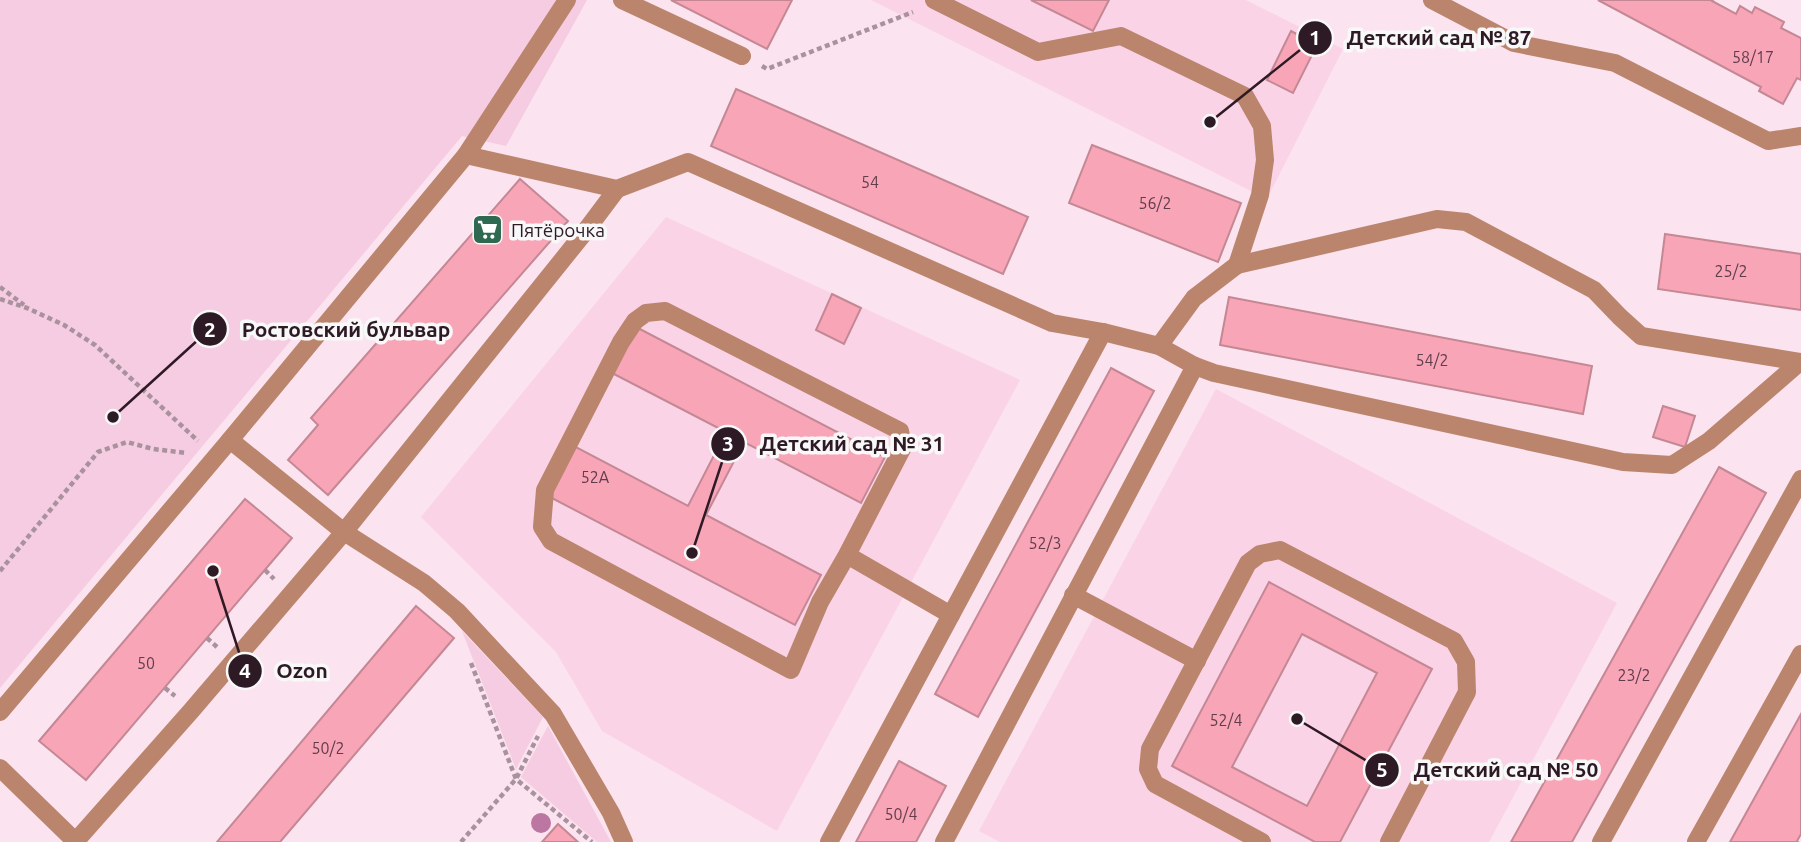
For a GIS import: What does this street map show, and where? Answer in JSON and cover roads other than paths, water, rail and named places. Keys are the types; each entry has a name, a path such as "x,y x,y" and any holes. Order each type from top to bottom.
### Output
{"lane":[{"path":"0,712 466,155 567,0"},
{"path":"622,0 742,56"},
{"path":"1432,0 1514,43 1615,63 1768,141 1801,136"},
{"path":"936,1 1038,52 1121,36 1245,96 1262,126 1265,160 1260,195 1237,265"},
{"path":"466,155 617,189"},
{"path":"0,768 75,842 344,531 617,189 688,162 1052,323 1159,346 1214,373 1623,462 1672,465 1709,441 1801,362"},
{"path":"1159,346 1195,298 1237,265 1437,219 1466,222 1594,290 1641,336 1801,362"},
{"path":"665,312 900,431 903,447 847,555 820,602 792,670 551,541 542,527 545,490 621,342 635,321 646,313 665,312"},
{"path":"830,842 1103,332"},
{"path":"944,842 1195,366"},
{"path":"230,440 344,531 424,583 457,611 553,714 611,813 624,842"},
{"path":"1601,842 1801,479"},
{"path":"1262,842 1155,784 1148,769 1150,749 1248,563 1261,554 1280,550 1454,641 1466,662 1466,692 1389,842"},
{"path":"847,555 951,615"},
{"path":"1073,595 1196,661"},
{"path":"1696,842 1801,654"}],"place":[{"name":"Детский сад № 87","path":"1210,122"},
{"name":"Пятёрочка","path":"488,230"},
{"name":"Ростовский бульвар","path":"113,417"},
{"name":"Детский сад № 31","path":"692,553"},
{"name":"Ozon","path":"213,571"},
{"name":"Детский сад № 50","path":"1297,719"}]}
